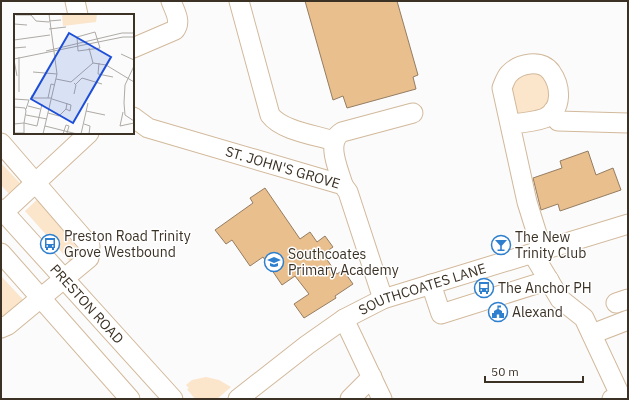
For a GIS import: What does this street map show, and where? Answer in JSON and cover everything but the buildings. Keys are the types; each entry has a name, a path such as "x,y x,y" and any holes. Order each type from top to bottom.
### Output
{"street":[{"path":"75,1 78,14"},
{"path":"134,48 175,30 178,26 178,20 171,1"},
{"path":"239,1 270,115 275,122 286,127 334,141"},
{"path":"511,124 546,118 553,112 560,92 550,72 536,64 522,65 508,74 502,88 538,252 549,280 560,299 584,318 620,395 612,399"},
{"path":"553,112 558,121 628,123"},
{"path":"343,185 334,152 334,141 337,135 342,132 413,113"},
{"name":"ST. JOHN'S GROVE","path":"134,118 148,128 343,185 348,192 383,299"},
{"path":"2,211 88,134"},
{"path":"1,143 90,246 89,258 8,326 1,328"},
{"name":"PRESTON ROAD","path":"2,211 173,399"},
{"name":"SOUTHCOATES LANE","path":"238,399 307,345 344,319 383,299 482,267 538,252 628,224"},
{"path":"1,253 130,399"},
{"path":"431,284 441,314 549,280"},
{"path":"344,319 382,399"},
{"path":"592,334 628,320"},
{"path":"350,399 372,377"}],"shaded area":[{"path":"550,71 557,104 511,124 508,74"},
{"path":"1,163 20,183 21,171 28,178 10,195 1,185"},
{"path":"43,194 64,218 64,233 85,256 74,266 25,211"},
{"path":"1,276 28,305 1,325"},
{"path":"206,377 219,380 231,387 217,399 195,399 187,389 189,388 186,385 192,380"}],"place":[{"name":"Preston Road Trinity Grove Westbound","path":"50,244"},
{"name":"The New Trinity Club","path":"501,245"},
{"name":"Southcoates Primary Academy","path":"274,262"},
{"name":"The Anchor PH","path":"484,288"},
{"name":"Alexand","path":"498,312"}]}
